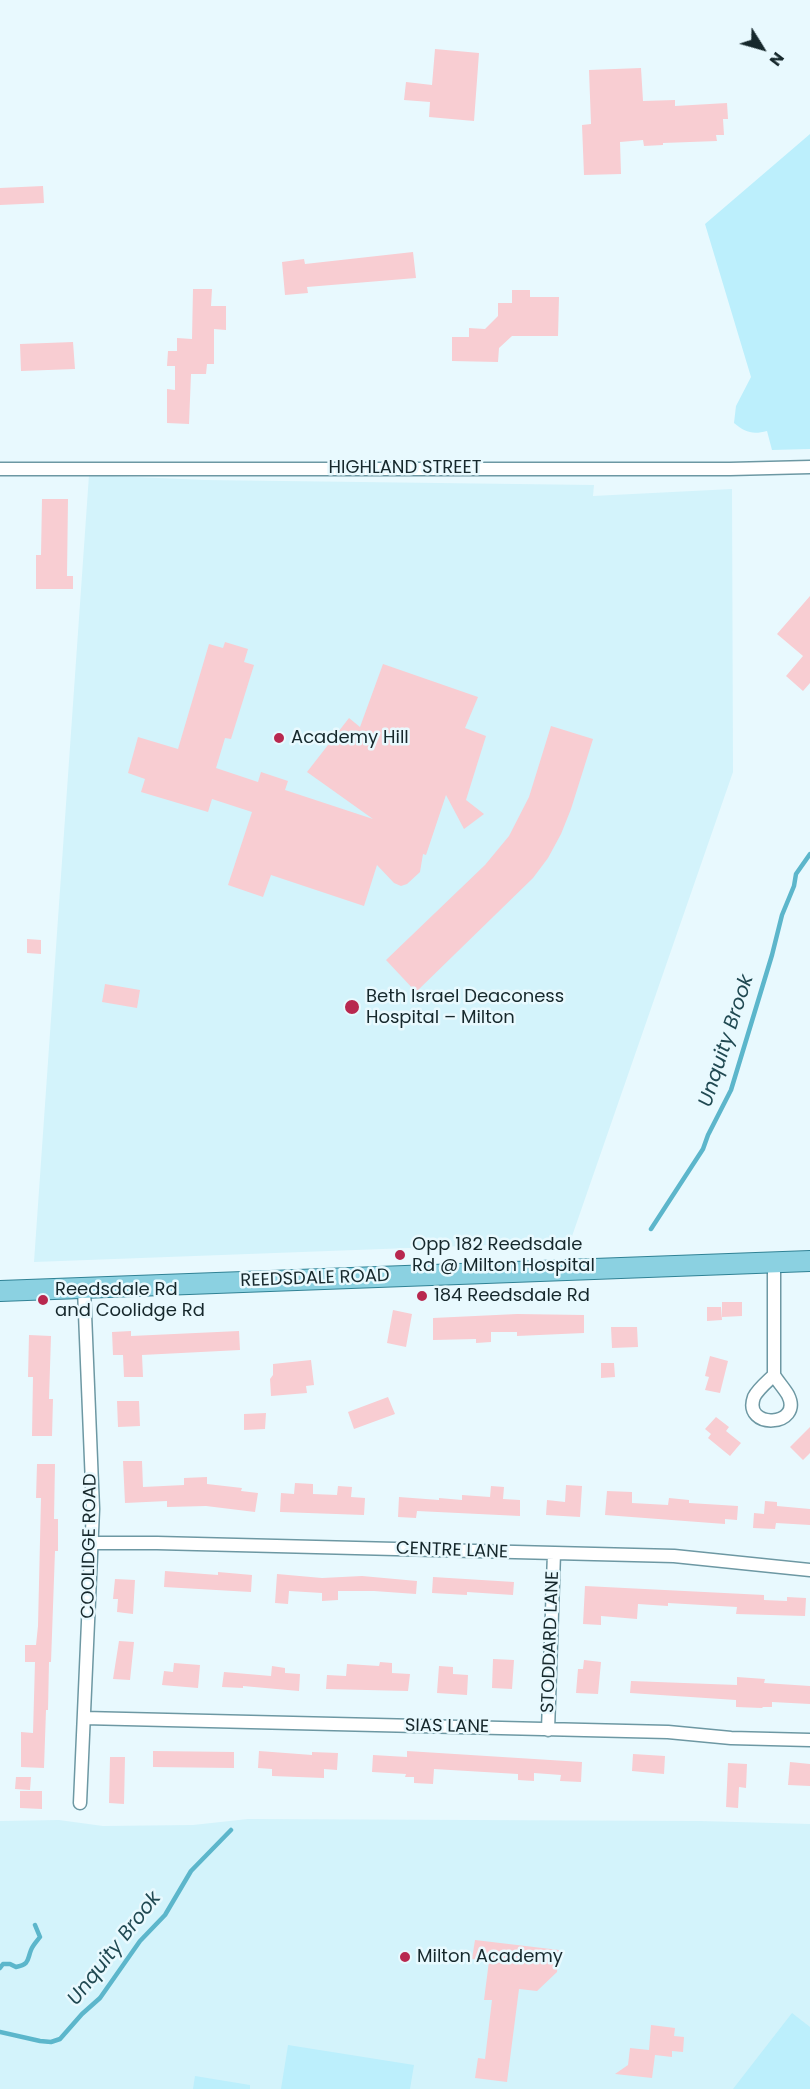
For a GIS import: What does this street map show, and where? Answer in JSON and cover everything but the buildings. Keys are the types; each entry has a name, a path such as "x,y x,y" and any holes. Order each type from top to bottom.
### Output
{"main road":[{"name":"REEDSDALE ROAD","path":"0,1291 810,1260"}],"street":[{"name":"HIGHLAND STREET","path":"0,469 730,469 810,467"},
{"path":"774,1261 774,1376"},
{"name":"COOLIDGE ROAD","path":"80,1803 93,1483 84,1288"},
{"name":"CENTRE LANE","path":"92,1543 695,1557 810,1570"},
{"name":"STODDARD LANE","path":"548,1730 554,1553"},
{"name":"SIAS LANE","path":"84,1718 668,1732 731,1738 810,1740"}],"shaded area":[{"path":"810,134 810,449 772,450 767,431 749,432 734,423 736,406 751,377 705,224"},
{"name":"Beth Israel Deaconess Hospital – Milton","path":"89,475 205,480 594,485 593,496 732,489 733,772 570,1242 34,1262"},
{"name":"Milton Academy","path":"248,1819 700,1821 810,1824 810,2089 0,2089 0,1821 59,1820 103,1826 193,1825"},
{"path":"792,2013 810,2027 810,2089 733,2089"},
{"path":"288,2045 414,2065 410,2089 281,2089"},
{"path":"195,2076 250,2085 250,2089 193,2089"}],"waterway":[{"name":"Unquity Brook","path":"651,1229 703,1149 731,1090 782,915 794,886 796,874 810,854"},
{"name":"Unquity Brook","path":"0,2032 40,2041 51,2042 60,2039 100,1998 140,1941 165,1915 191,1871 231,1830"},
{"path":"0,1968 3,1964 16,1967 26,1963 32,1948 40,1937 35,1925"}],"place":[{"name":"Academy Hill","path":"279,738"},
{"name":"Beth Israel Deaconess Hospital – Milton","path":"352,1007"},
{"name":"Opp 182 Reedsdale Rd @ Milton Hospital","path":"400,1255"},
{"name":"184 Reedsdale Rd","path":"422,1296"},
{"name":"Reedsdale Rd and Coolidge Rd","path":"43,1300"},
{"name":"Milton Academy","path":"405,1957"}]}
